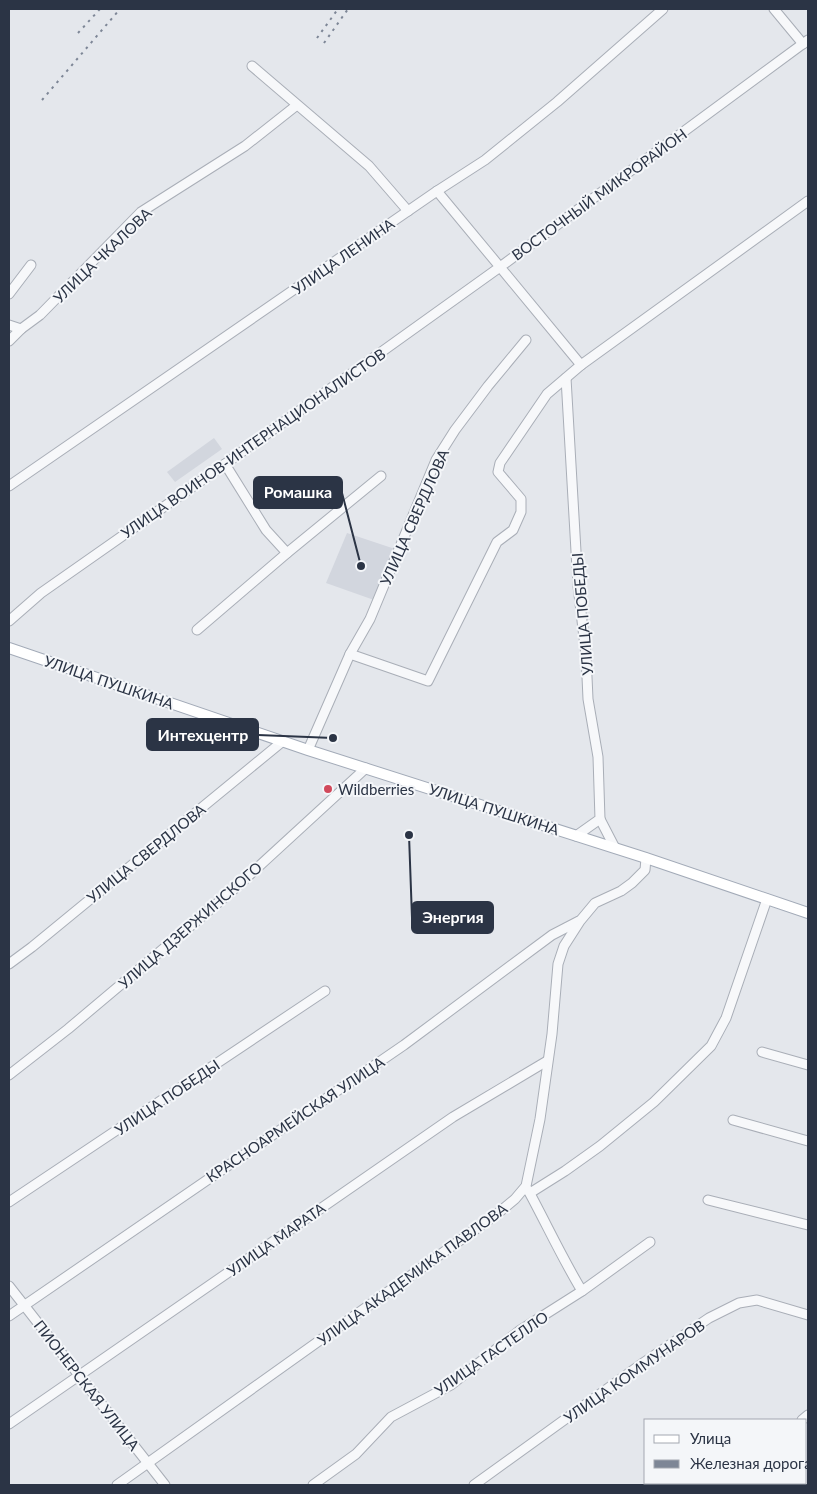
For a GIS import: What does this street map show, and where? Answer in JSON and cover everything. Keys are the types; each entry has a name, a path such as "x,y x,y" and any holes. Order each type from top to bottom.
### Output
{"main road":[{"name":"УЛИЦА ПУШКИНА","path":"9,648 308,750 616,848 808,913"}],"street":[{"name":"УЛИЦА ЛЕНИНА","path":"9,486 437,191 485,160 551,107 663,9"},
{"path":"774,9 806,42"},
{"name":"ВОСТОЧНЫЙ МИКРОРАЙОН","path":"581,365 500,267 806,42"},
{"path":"252,66 369,166 408,211"},
{"name":"УЛИЦА ЧКАЛОВА","path":"9,341 21,328 40,315 141,212 245,146 298,105"},
{"path":"437,191 500,267"},
{"path":"350,654 428,681 497,542 513,530 522,512 521,499 498,472 500,463 547,394 581,365 808,201"},
{"path":"9,294 31,265"},
{"name":"УЛИЦА ВОИНОВ-ИНТЕРНАЦИОНАЛИСТОВ","path":"9,621 41,593 500,267"},
{"path":"9,325 21,328"},
{"name":"УЛИЦА СВЕРДЛОВА","path":"308,750 350,654 370,619 436,460 455,430 488,386 526,340"},
{"name":"УЛИЦА ПОБЕДЫ","path":"566,378 578,586 586,655 588,699 598,757 600,820"},
{"path":"225,464 266,530 287,553"},
{"path":"197,630 381,476"},
{"name":"УЛИЦА СВЕРДЛОВА","path":"9,964 40,941 283,741"},
{"name":"УЛИЦА ДЗЕРЖИНСКОГО","path":"9,1075 68,1029 232,891 366,768"},
{"path":"576,836 600,820 616,848"},
{"path":"582,1291 528,1190 552,1034 558,964 564,946 580,921 596,903 632,883 645,870 646,858"},
{"name":"УЛИЦА АКАДЕМИКА ПАВЛОВА","path":"116,1485 497,1214 515,1199 528,1190 565,1171 600,1146 654,1102 711,1046 726,1018 767,899"},
{"name":"КРАСНОАРМЕЙСКАЯ УЛИЦА","path":"9,1316 404,1045 552,935 580,921"},
{"name":"УЛИЦА ПОБЕДЫ","path":"9,1202 326,991"},
{"path":"762,1052 808,1065"},
{"name":"УЛИЦА МАРАТА","path":"9,1424 454,1117 547,1061"},
{"path":"733,1120 808,1141"},
{"path":"708,1200 808,1225"},
{"name":"УЛИЦА ГАСТЕЛЛО","path":"313,1485 356,1454 391,1417 451,1385 519,1331 582,1291 650,1242"},
{"name":"ПИОНЕРСКАЯ УЛИЦА","path":"9,1286 165,1485"},
{"name":"УЛИЦА КОММУНАРОВ","path":"474,1485 643,1362 709,1318 739,1303 757,1300 808,1315"}],"shaded area":[{"path":"214,438 222,449 175,482 167,472"},
{"path":"347,533 395,549 374,600 326,583"}],"railway":[{"path":"78,33 100,9"},
{"path":"42,100 120,9"},
{"path":"317,38 338,9"},
{"path":"324,43 348,9"}],"place":[{"name":"Ромашка","path":"361,566"},
{"name":"Интехцентр","path":"333,738"},
{"name":"Wildberries","path":"328,789"},
{"name":"Энергия","path":"409,835"}]}
